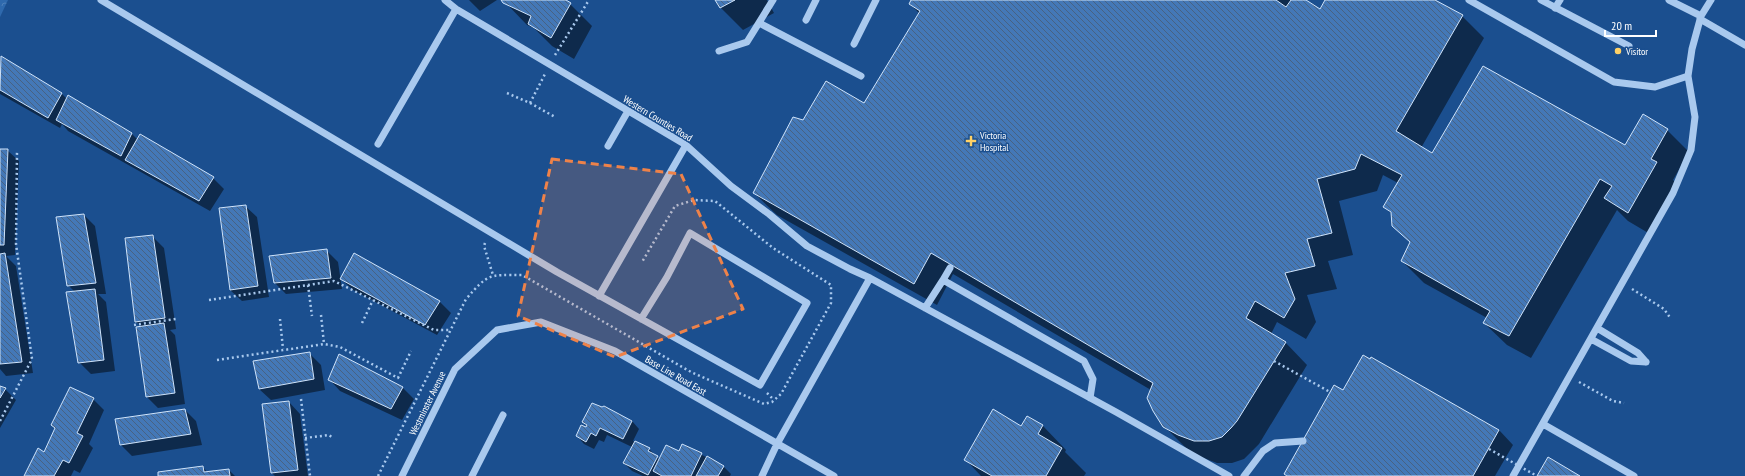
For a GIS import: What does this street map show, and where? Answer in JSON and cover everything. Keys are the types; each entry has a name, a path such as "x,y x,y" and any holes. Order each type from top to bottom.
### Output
{"street":[{"path":"101,0 490,232 641,320 760,385 807,303 690,234 667,277 641,320"},
{"name":"Western Counties Road","path":"445,0 456,9 686,145 731,186 769,214 807,246 870,278 1229,476"},
{"path":"719,51 747,42 773,0"},
{"path":"806,20 816,0"},
{"path":"854,44 876,0"},
{"path":"1469,0 1614,82 1655,87 1688,76"},
{"path":"1541,0 1629,46"},
{"path":"1555,8 1560,0"},
{"path":"1669,0 1745,44"},
{"path":"1513,476 1674,193 1691,150 1695,117 1688,76 1692,49 1701,18 1711,0"},
{"path":"378,144 456,9"},
{"path":"759,23 861,76"},
{"path":"608,146 628,111"},
{"path":"600,296 686,145"},
{"path":"925,308 950,268"},
{"path":"762,476 778,444 870,278"},
{"path":"943,280 1084,362 1090,370 1093,379 1090,398"},
{"name":"Base Line Road East","path":"498,330 541,322 615,351 834,476"},
{"path":"1591,339 1631,360 1646,362 1638,353 1597,328"},
{"name":"Westminster Avenue","path":"402,476 455,370 498,330"},
{"path":"472,476 503,415"},
{"path":"1543,424 1634,476"},
{"path":"1244,476 1263,451 1275,443 1302,441"}],"path":[{"path":"530,103 555,117"},
{"path":"0,421 32,359 16,244 17,151"},
{"path":"378,476 466,299 481,282 493,275 522,275 691,372 764,404 772,402 781,394 831,302 831,285 773,248 716,201 694,200 675,206 642,262"},
{"path":"490,232 484,246 493,275"},
{"path":"209,300 334,281 434,330 450,330"},
{"path":"1623,283 1664,309 1671,319"},
{"path":"308,285 312,316"},
{"path":"362,323 373,300"},
{"path":"321,315 324,344"},
{"path":"134,325 176,319"},
{"path":"280,319 283,349"},
{"path":"217,360 324,344 340,347 398,378 411,351"},
{"path":"1274,361 1330,392"},
{"path":"1569,377 1613,401 1624,403"},
{"path":"301,399 310,476"},
{"path":"305,438 329,435 333,438"},
{"path":"1489,449 1537,476"}],"highlighted area":[{"path":"552,159 681,174 743,309 615,357 518,316"}],"green space":[{"path":"0,0 8,0 0,17"}],"building":[{"path":"501,0 566,0 571,3 551,38 528,24 531,16 503,3"},
{"path":"715,0 735,0 720,8"},
{"name":"Victoria Hospital","path":"911,0 1276,0 1286,7 1291,0 1306,0 1320,9 1325,0 1435,0 1463,15 1396,131 1432,153 1483,66 1625,145 1643,114 1668,129 1651,159 1657,162 1628,213 1604,198 1612,186 1600,179 1509,336 1483,323 1490,311 1401,261 1410,242 1392,226 1391,212 1383,207 1402,175 1361,154 1355,169 1317,179 1332,233 1307,239 1315,266 1285,273 1295,299 1284,318 1255,301 1246,318 1286,342 1237,421 1231,428 1222,437 1209,441 1194,441 1163,427 1147,398 1153,383 931,253 914,284 753,193 793,117 803,120 826,81 864,103 920,11 909,4"},
{"path":"1,56 62,93 48,118 0,90"},
{"path":"68,95 132,133 121,156 56,120"},
{"path":"140,134 214,177 199,201 125,160"},
{"path":"0,149 8,149 4,245 0,245"},
{"path":"246,205 258,286 230,290 219,208"},
{"path":"84,214 96,283 67,286 56,217"},
{"path":"153,235 165,318 135,322 125,238"},
{"path":"327,249 331,278 274,283 269,256"},
{"path":"5,253 22,362 0,364 0,254"},
{"path":"354,253 440,301 425,325 340,279"},
{"path":"95,289 104,360 78,363 66,292"},
{"path":"164,323 175,393 146,397 136,327"},
{"path":"310,352 314,379 259,389 253,361"},
{"path":"339,354 403,387 391,409 328,380"},
{"path":"1363,355 1370,359 1371,357 1499,430 1473,476 1287,476 1284,474 1334,385 1343,390"},
{"path":"0,386 6,388 0,398"},
{"path":"70,387 94,398 77,433 83,436 69,463 63,460 54,476 24,476 38,448 44,452 55,428 51,425"},
{"path":"289,401 298,470 271,473 262,404"},
{"path":"592,403 602,407 604,406 632,421 623,439 600,428 596,436 591,433 586,442 576,436 581,425 586,427 587,425 582,422"},
{"path":"185,409 191,434 120,445 115,419"},
{"path":"993,409 1021,426 1027,416 1043,425 1038,434 1062,448 1046,476 992,476 964,460"},
{"path":"635,441 650,448 648,451 658,456 648,475 623,463"},
{"path":"682,444 702,453 691,476 662,476 653,471 666,445 679,451"},
{"path":"707,456 724,466 718,476 696,476"},
{"path":"1548,457 1580,476 1537,476"},
{"path":"203,466 204,472 229,469 230,476 158,476 158,472"}],"place":[{"name":"Visitor","path":"1618,51"},
{"name":"Victoria Hospital","path":"971,141"}]}
